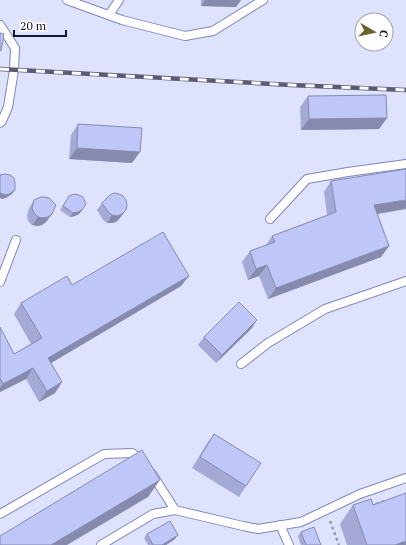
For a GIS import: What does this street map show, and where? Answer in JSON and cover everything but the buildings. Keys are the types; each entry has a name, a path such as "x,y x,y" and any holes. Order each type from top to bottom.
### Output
{"lane":[{"path":"66,0 122,20 185,36 213,31 263,0"},
{"path":"109,15 119,0"},
{"path":"0,25 15,48 14,70 8,107 0,123"},
{"path":"270,219 307,179 406,164"},
{"path":"0,282 16,240"},
{"path":"241,364 268,344 325,309 406,281"},
{"path":"0,514 104,454 132,453 145,463 175,510"},
{"path":"101,545 153,514 175,510 258,529 301,522 360,494 406,478"},
{"path":"280,526 289,545"}],"path":[{"path":"364,508 385,501"},
{"path":"330,519 339,545"}],"railway":[{"path":"0,69 406,90"}]}
